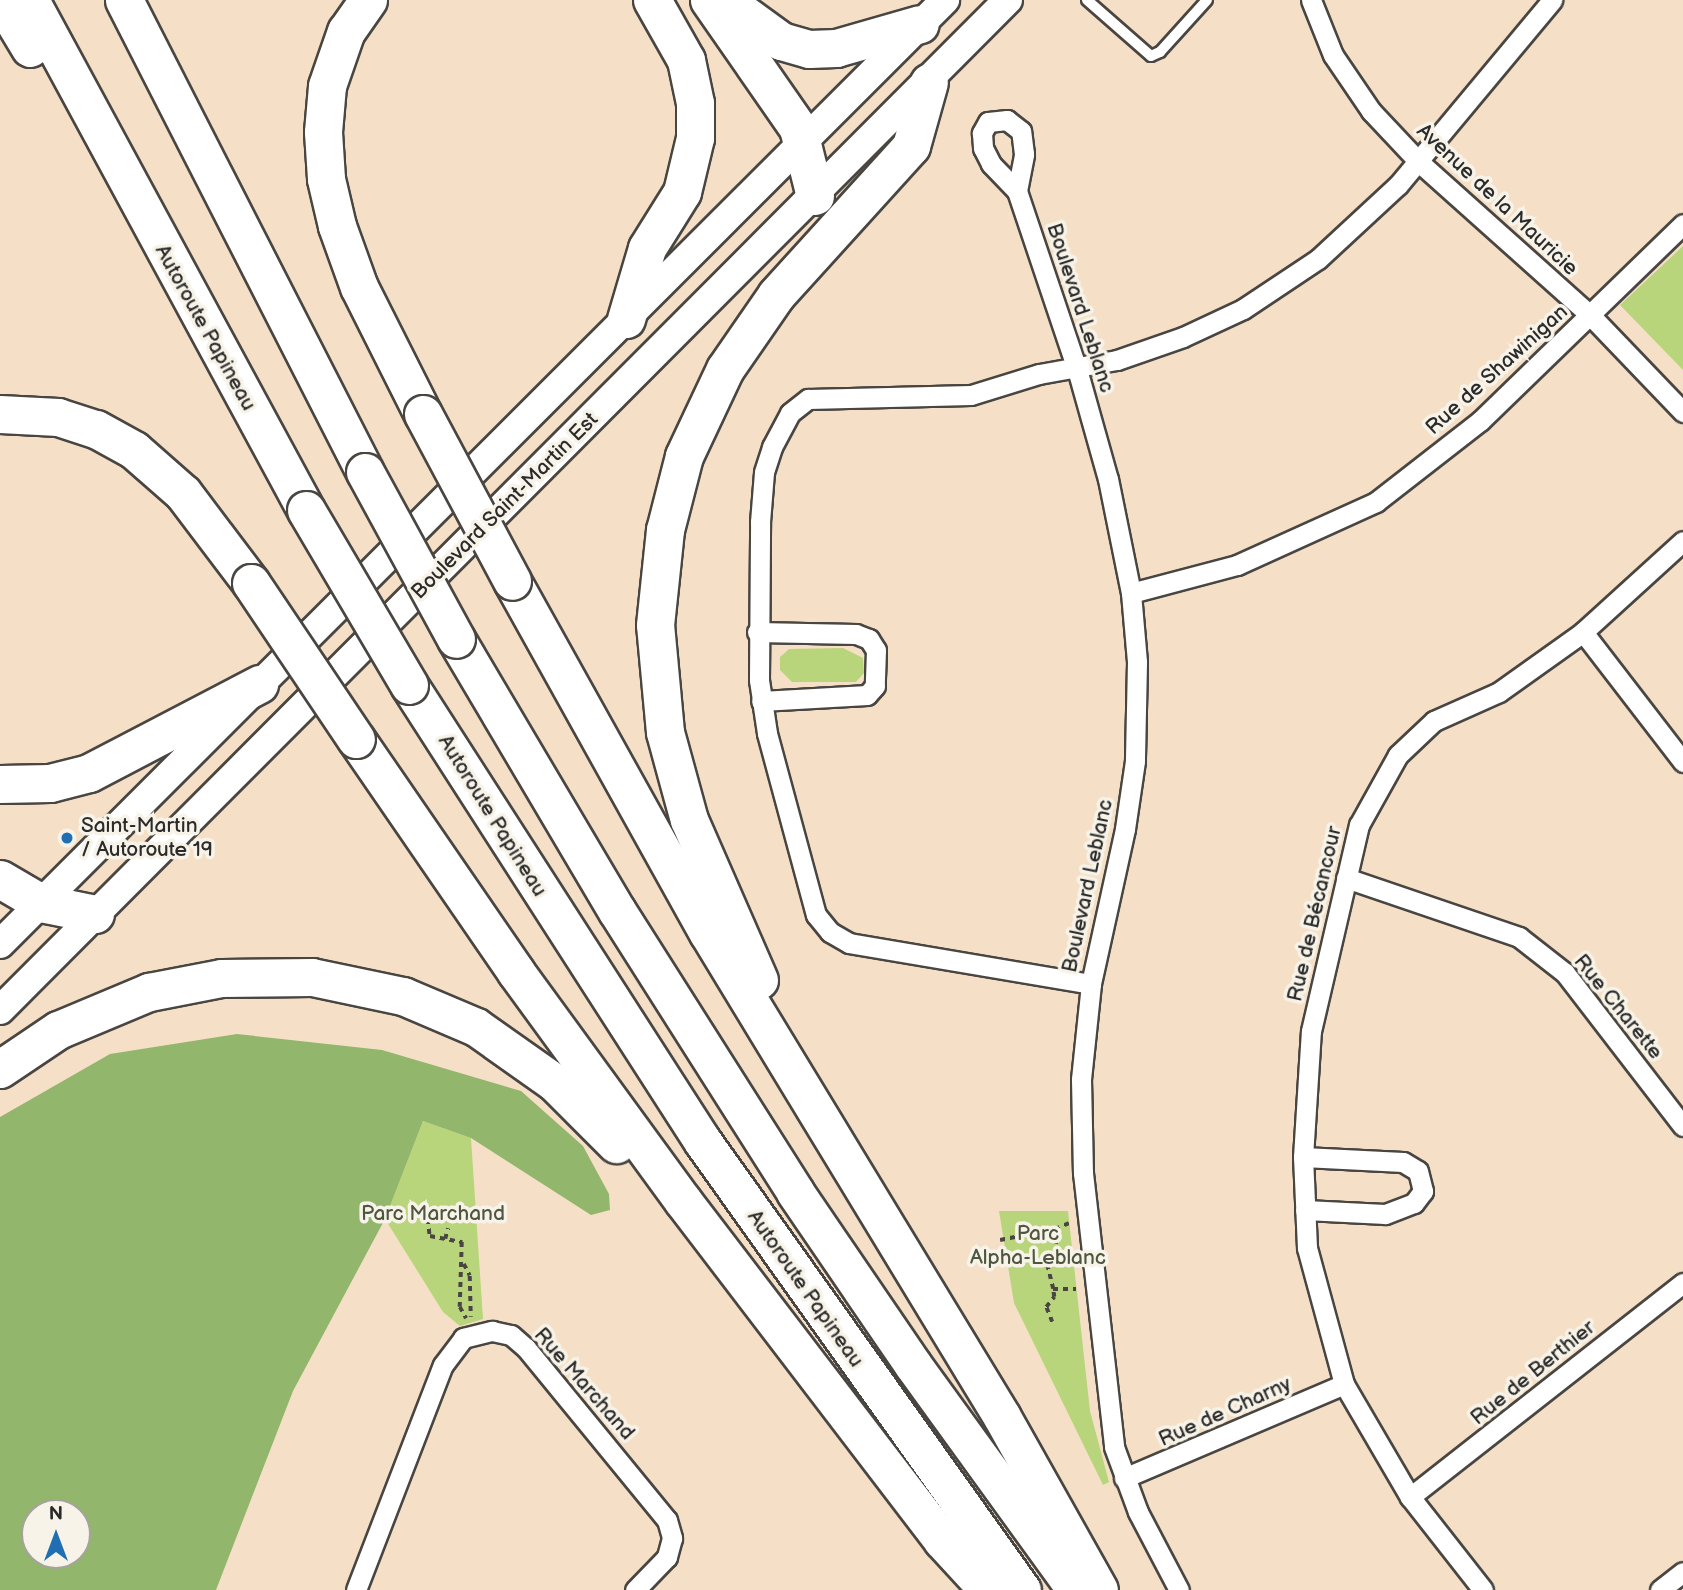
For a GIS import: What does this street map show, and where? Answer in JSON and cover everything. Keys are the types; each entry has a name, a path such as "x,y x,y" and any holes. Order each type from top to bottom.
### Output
{"highway":[{"path":"1,0 279,463"},
{"name":"Autoroute Papineau","path":"30,0 279,463 409,685 703,1142 1022,1590"},
{"path":"124,0 365,471 456,639 611,901 788,1181 913,1365 1076,1590"},
{"path":"133,0 156,64"},
{"path":"368,0 346,31 327,86 323,132 326,179 337,226 359,287 512,582 645,823 795,1079 1002,1417 1098,1590"},
{"path":"626,319 647,248 682,192 695,138 695,103 686,60 669,24 652,0"},
{"path":"709,0 765,75 804,141 815,196"},
{"path":"724,0 771,35 809,50 836,48 933,12"},
{"path":"795,1079 755,969 689,820 671,759 655,656 660,558 684,456 725,369 776,295 911,146 929,82"},
{"path":"0,414 58,416 96,429 134,450 183,493 251,583 516,972 683,1201 942,1540 988,1590"},
{"path":"0,784 50,783 89,772 259,684"},
{"path":"0,879 41,903 95,914"},
{"path":"0,1069 73,1022 130,999 176,986 275,976 366,986 432,1006 509,1047 569,1094 632,1162 683,1201"}],"main road":[{"name":"Boulevard Saint-Martin Est","path":"0,1010 929,82 1007,0"},
{"path":"0,944 933,12"}],"street":[{"name":"Avenue de la Mauricie","path":"1311,0 1344,75 1420,163 1591,316 1683,412"},
{"path":"1091,984 860,946 830,932 811,902 761,701 757,632 764,472 784,424 802,402 830,395 959,397 1039,374 1077,369 1183,337 1268,294 1336,244 1420,163 1552,0"},
{"name":"Boulevard Leblanc","path":"1017,191 1077,369 1111,489 1131,593 1137,662 1135,761 1125,829 1091,984 1081,1079 1083,1173 1108,1409 1124,1478 1179,1590"},
{"name":"Rue de Shawinigan","path":"1131,593 1237,565 1376,502 1480,421 1683,224"},
{"name":"Rue de Bécancour","path":"1483,1590 1410,1497 1344,1384 1307,1248 1303,1157 1311,1031 1359,825 1398,755 1434,720 1499,692 1583,632 1683,541"},
{"path":"757,632 856,634 869,639 876,649 875,687 867,695 761,701"},
{"path":"1583,632 1683,762"},
{"name":"Rue Charette","path":"1346,878 1519,937 1565,973 1683,1126"},
{"path":"1303,1157 1403,1161 1418,1171 1423,1191 1414,1203 1385,1214 1305,1210"},
{"name":"Rue de Berthier","path":"1410,1497 1683,1283"},
{"name":"Rue Marchand","path":"356,1590 449,1353 463,1338 492,1331 511,1335 526,1348 667,1520 672,1538 667,1557 635,1590"},
{"name":"Rue de Charny","path":"1124,1478 1344,1384"},
{"path":"1660,1590 1683,1572"}],"lane":[{"path":"1087,0 1151,56 1160,52 1207,0"}],"path":[{"path":"427,1209 430,1236 462,1242 460,1307 468,1322 472,1315 470,1276 463,1264"},
{"path":"1000,1240 1055,1229 1069,1223"},
{"path":"447,1228 449,1247"},
{"path":"1052,1321 1046,1307 1054,1297 1045,1266 1045,1256 1056,1254 1055,1229"},
{"path":"1053,1289 1076,1289"}],"green space":[{"path":"1683,246 1683,370 1620,305"},
{"path":"843,648 863,658 864,673 856,682 792,682 780,670 780,657 789,649"},
{"path":"237,1034 382,1050 521,1091 583,1146 609,1194 610,1210 591,1215 471,1138 423,1121 385,1219 293,1391 216,1590 0,1590 0,1117 110,1054"},
{"name":"Parc Marchand","path":"423,1121 471,1138 483,1319 460,1326 443,1312 385,1219"},
{"name":"Parc Alpha-Leblanc","path":"999,1211 1068,1211 1090,1411 1109,1482 1103,1485 1014,1303"}],"place":[{"name":"Saint-Martin / Autoroute 19","path":"67,838"}]}
